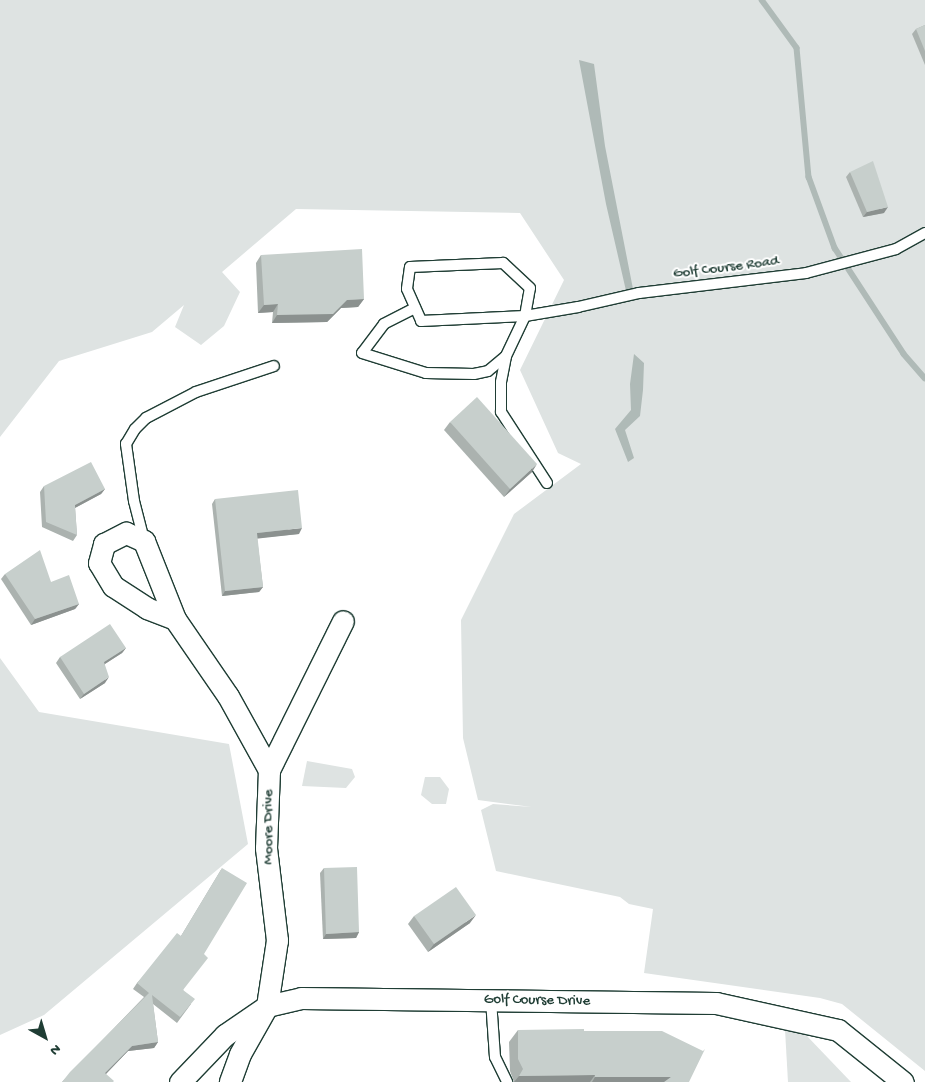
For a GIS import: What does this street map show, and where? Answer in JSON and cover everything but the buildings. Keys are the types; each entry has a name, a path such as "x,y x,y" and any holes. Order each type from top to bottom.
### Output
{"street":[{"path":"144,541 126,533 104,544 99,563 112,586 147,608 175,619"},
{"name":"Moore Drive","path":"144,541 175,619 228,696 269,770 266,848 277,940 267,1006 240,1054 230,1082"},
{"path":"269,770 343,621"},
{"name":"Golf Course Drive","path":"180,1082 226,1035 267,1006 301,998 716,1003 838,1030 903,1082"}],"lane":[{"name":"Golf Course Road","path":"415,308 421,320 525,316 578,307 639,292 806,273 896,249 925,233"},
{"path":"506,356 488,371 474,374 426,373 362,353 384,324 415,308 407,289 410,266 503,263 530,288 525,316 506,356 501,382 501,412 547,483"},
{"path":"144,541 134,501 126,444 135,429 146,418 196,392 274,366"},
{"path":"491,1000 495,1057 507,1082"}],"shaded area":[{"path":"0,0 925,0 925,1071 842,1004 820,998 644,973 653,909 629,904 620,897 496,871 481,810 493,804 532,807 478,800 463,738 461,620 514,514 581,464 558,453 520,370 564,280 520,213 296,209 222,272 240,292 224,326 201,345 175,327 184,305 152,332 59,361 0,437"},
{"path":"579,60 594,64 605,146 634,294 627,295 606,204"},
{"path":"634,354 644,363 643,390 640,416 625,430 634,458 628,462 615,429 631,410 630,384"},
{"path":"0,658 39,712 229,744 248,844 44,1015 0,1035"},
{"path":"307,761 352,769 355,777 346,788 302,786"},
{"path":"425,777 440,777 449,789 446,804 432,804 421,795"},
{"path":"784,1012 851,1082 788,1082"}],"waterway":[{"path":"762,0 797,48 809,177 835,248 904,354 925,378"}]}
